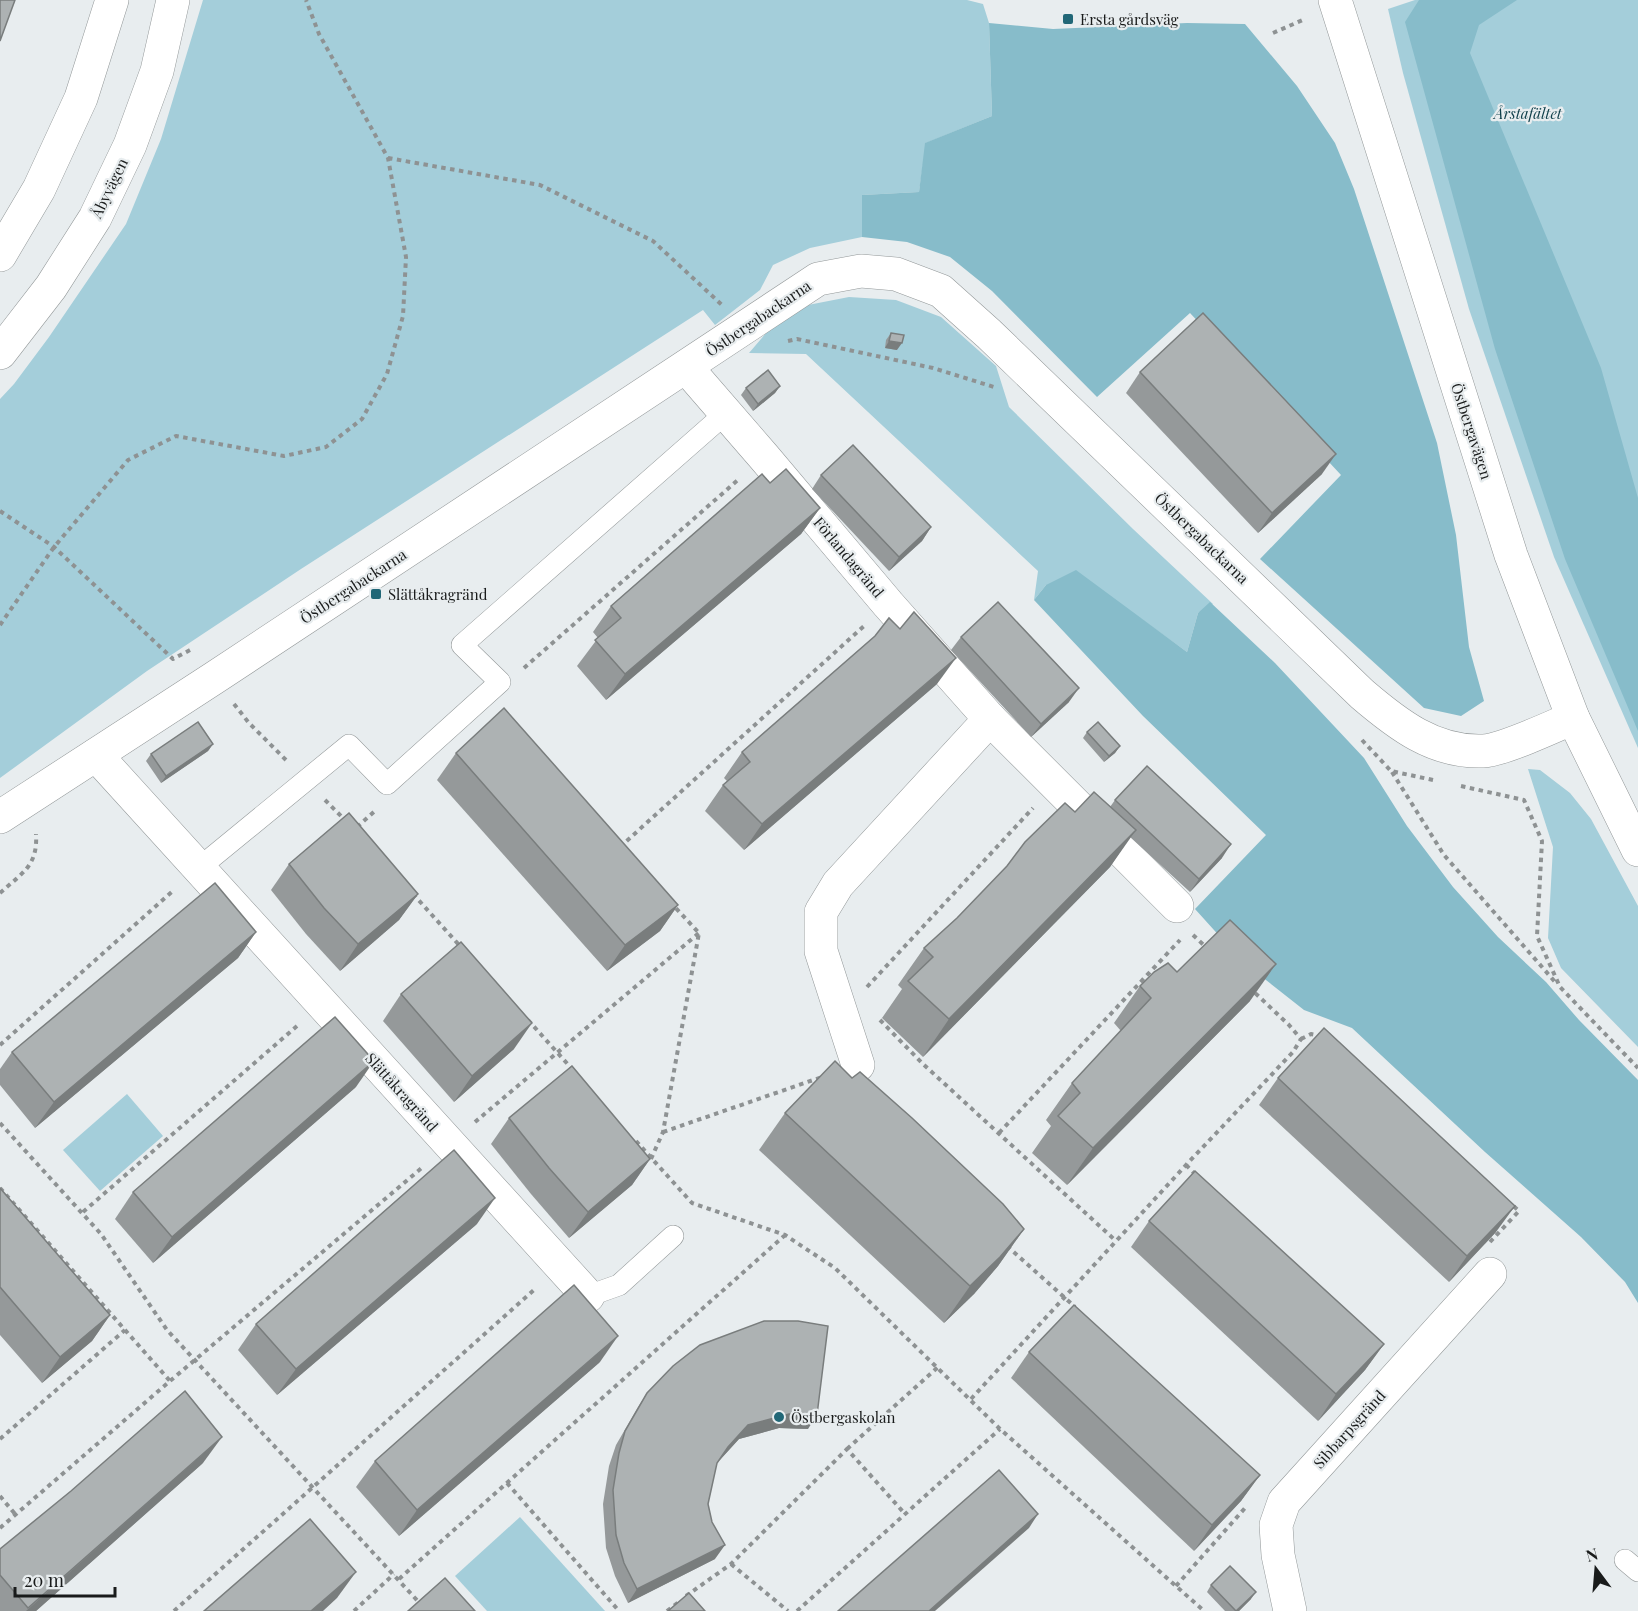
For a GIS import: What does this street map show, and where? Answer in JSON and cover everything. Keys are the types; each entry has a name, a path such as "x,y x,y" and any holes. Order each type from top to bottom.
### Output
{"street":[{"path":"0,255 39,189 81,98 111,0"},
{"name":"Åbyvägen","path":"0,353 51,288 95,218 130,145 157,71 173,0"},
{"name":"Östbergavägen","path":"1335,0 1511,555 1574,718 1638,850"},
{"name":"Östbergabackarna","path":"0,817 96,755 220,685 745,326 819,279 861,271 896,274 940,291 998,342 1362,694 1397,723 1444,747 1484,751 1574,718"},
{"name":"Förlandagränd","path":"686,367 888,604 990,719 1057,784 1183,919"},
{"path":"858,1065 849,1006 821,951 821,912 838,884 990,719"},
{"name":"Slättåkragränd","path":"96,755 588,1296"},
{"name":"Sibbarpsgränd","path":"1290,1611 1278,1555 1276,1525 1284,1502 1489,1259"}],"lane":[{"path":"199,868 349,745 387,784 500,682 462,645 726,413"},
{"path":"588,1296 619,1285 673,1236"}],"path":[{"path":"0,625 54,547 128,460 176,436 284,456 326,447 362,419 387,374 403,316 406,257 388,158 319,34 306,0"},
{"path":"388,158 540,184 653,240 745,326"},
{"path":"786,341 797,339 933,368 1002,389"},
{"path":"520,672 764,457"},
{"path":"0,511 54,547 173,659 199,645 220,685 249,723 346,821"},
{"path":"612,839 620,848 888,604"},
{"path":"1358,737 1391,771 1444,855 1560,987 1638,1068"},
{"path":"1391,771 1435,781"},
{"path":"1057,784 849,1006 923,1064 1116,1241"},
{"path":"1457,786 1524,800 1542,841 1538,936 1560,987"},
{"path":"354,829 380,807"},
{"path":"0,893 32,865 37,848 36,828"},
{"path":"0,1045 199,868"},
{"path":"409,889 464,949"},
{"path":"667,899 699,933"},
{"path":"999,1133 1183,919 1214,954"},
{"path":"0,1528 194,1360 699,933"},
{"path":"651,1159 663,1132 699,933"},
{"path":"1247,986 1301,1039"},
{"path":"83,1212 322,1004"},
{"path":"527,1018 573,1070"},
{"path":"971,1399 1293,1052 1301,1039 1311,1034 1332,1038"},
{"path":"663,1132 790,1088"},
{"path":"0,1123 101,1234 167,1330 427,1611"},
{"path":"636,1141 692,1203 785,1235 835,1268 1000,1429 1204,1611"},
{"path":"1186,1165 1203,1182"},
{"path":"0,1188 170,1381"},
{"path":"1489,1259 1519,1211 1510,1203"},
{"path":"399,1580 785,1235"},
{"path":"1004,1244 1081,1313"},
{"path":"174,1611 561,1266"},
{"path":"0,1439 125,1330"},
{"path":"667,1611 731,1564 847,1449 938,1367"},
{"path":"797,1611 1000,1429"},
{"path":"847,1449 905,1514"},
{"path":"507,1483 619,1611"},
{"path":"0,1496 15,1514"},
{"path":"731,1564 788,1611"},
{"path":"354,1611 394,1574"},
{"path":"689,1595 695,1603"}],"green space":[{"path":"203,0 967,0 983,4 989,23 992,116 926,143 919,192 862,195 862,237 810,248 773,265 760,290 715,325 703,310 147,671 0,778 0,399 49,337 126,224 161,139"},
{"name":"Årstafältet","path":"1415,0 1638,0 1638,748 1554,557 1469,309 1403,73 1388,9"},
{"path":"849,297 896,300 941,317 996,366 1009,407 1213,604 1198,613 1187,652 1140,618 1046,585 1034,600 1038,571 806,354 749,353 778,319 808,305"},
{"path":"1528,769 1540,770 1570,793 1591,819 1638,906 1638,1047 1561,968 1548,938 1553,847"},
{"path":"127,1094 163,1136 100,1191 63,1150"},
{"path":"520,1517 605,1611 487,1611 455,1576"}],"shaded area":[{"path":"1419,0 1517,0 1479,25 1470,53 1601,368 1638,498 1638,731 1565,559 1495,349 1405,22"},
{"path":"989,23 1053,29 1187,23 1245,24 1297,86 1335,143 1354,189 1437,443 1456,535 1469,647 1484,701 1461,716 1424,708 1260,559 1341,475 1190,313 1097,397 992,291 950,257 907,242 862,237 862,195 919,192 925,143 992,116"},
{"path":"1076,570 1187,652 1198,613 1210,602 1275,663 1364,758 1407,826 1453,887 1498,937 1546,982 1579,1020 1638,1080 1638,1303 1625,1282 1581,1237 1485,1152 1352,1028 1304,1010 1242,961 1195,909 1266,835 1143,716 1034,600 1046,585"}],"building":[{"path":"0,0 15,0 0,41"},
{"path":"1203,313 1336,454 1272,513 1140,372"},
{"path":"891,333 904,335 902,343 889,341"},
{"path":"768,370 780,386 758,404 746,388"},
{"path":"853,445 931,527 899,557 821,475"},
{"path":"786,469 820,508 625,674 595,640 621,618 611,606 762,474 770,483"},
{"path":"998,602 1079,688 1041,724 961,637"},
{"path":"914,612 956,658 762,824 723,785 750,762 742,752 875,636 889,618 900,629"},
{"path":"504,708 678,905 625,945 456,753"},
{"path":"198,722 213,744 166,776 151,754"},
{"path":"1098,722 1120,746 1109,756 1087,732"},
{"path":"1147,766 1231,844 1199,879 1115,800"},
{"path":"1094,792 1136,830 949,1019 908,981 933,957 924,948 957,918 1007,866 1025,842 1065,803 1075,812"},
{"path":"349,813 418,894 358,944 324,908 289,864"},
{"path":"215,883 256,932 54,1102 12,1052"},
{"path":"1230,920 1276,964 1093,1148 1058,1116 1080,1093 1072,1083 1151,998 1140,986 1154,972 1168,963 1177,972"},
{"path":"461,942 532,1023 472,1076 401,994"},
{"path":"335,1017 374,1061 172,1237 133,1192"},
{"path":"1324,1028 1515,1206 1467,1256 1278,1078"},
{"path":"835,1061 852,1078 860,1072 912,1118 1003,1204 1024,1229 1000,1257 970,1286 785,1113"},
{"path":"572,1066 650,1159 588,1212 509,1118"},
{"path":"454,1150 495,1198 296,1369 256,1324"},
{"path":"1195,1171 1384,1344 1336,1394 1149,1221"},
{"path":"0,1188 110,1315 60,1357 0,1287"},
{"path":"574,1285 618,1336 417,1510 375,1461"},
{"path":"1074,1305 1260,1475 1212,1525 1029,1352"},
{"path":"764,1321 798,1321 828,1326 817,1415 789,1414 748,1425 717,1463 708,1504 712,1522 725,1545 637,1589 624,1563 616,1535 613,1490 625,1431 647,1393 673,1366 700,1345"},
{"path":"185,1391 222,1437 28,1608 0,1575 0,1549 71,1491"},
{"path":"999,1470 1038,1514 929,1611 838,1611"},
{"path":"310,1519 356,1572 311,1611 204,1611"},
{"path":"1230,1566 1256,1592 1236,1611 1211,1585"},
{"path":"445,1578 475,1611 408,1611"},
{"path":"689,1593 705,1611 668,1611"}],"place":[{"name":"Ersta gårdsväg","path":"1068,19"},
{"name":"Slättåkragränd","path":"376,594"},
{"name":"Östbergaskolan","path":"779,1417"}]}
